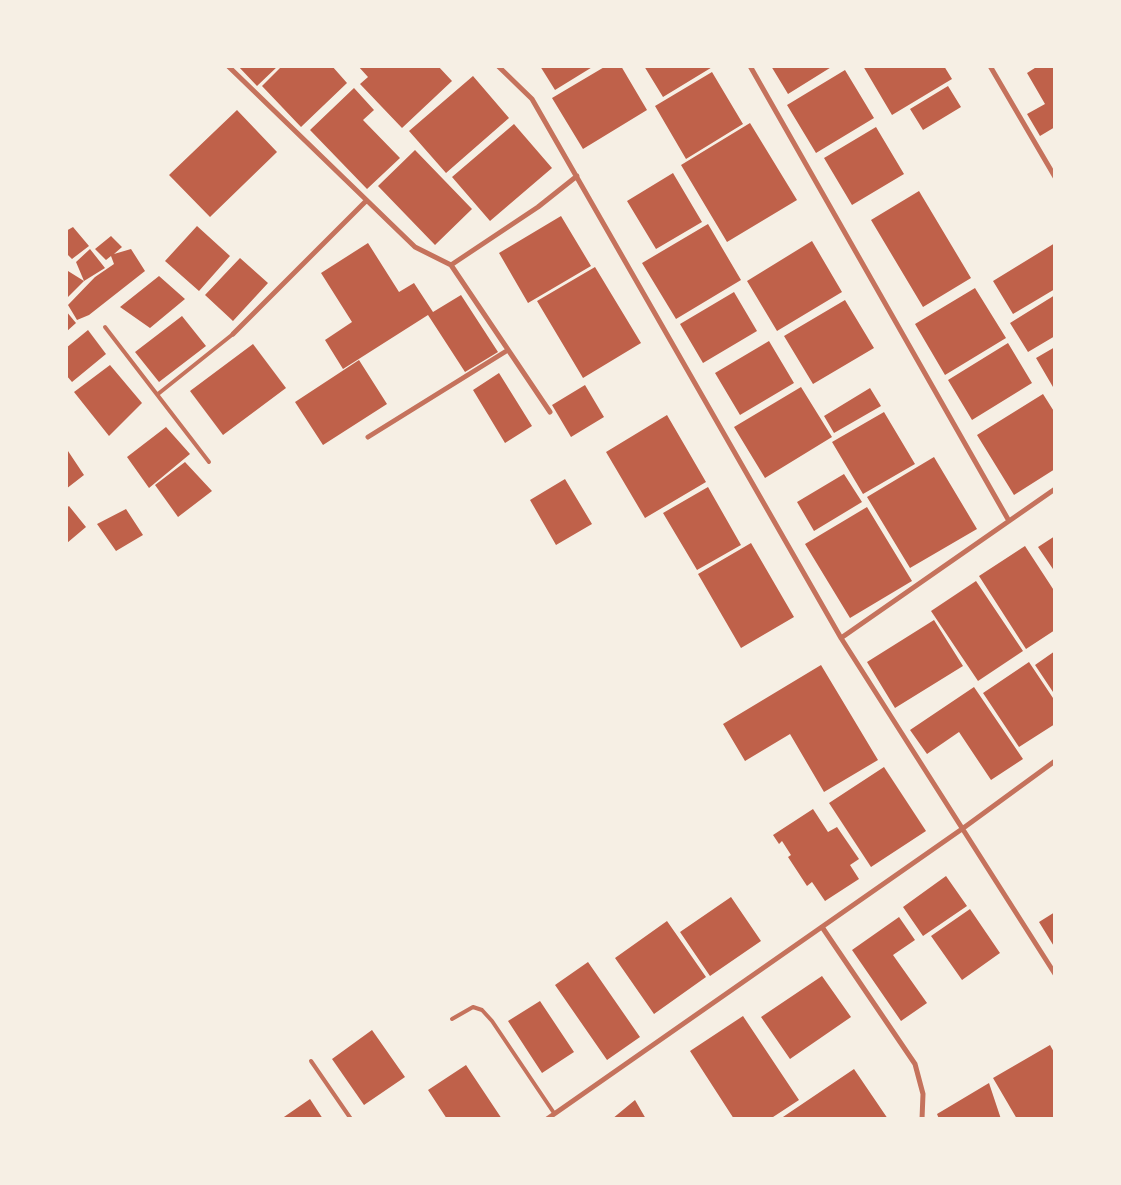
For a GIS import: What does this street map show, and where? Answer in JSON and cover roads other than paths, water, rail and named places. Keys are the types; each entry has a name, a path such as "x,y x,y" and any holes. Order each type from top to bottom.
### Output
{"street":[{"path":"228,66 366,201 416,247 451,265 550,412"},
{"path":"498,66 532,99 841,638 1055,974"},
{"path":"750,66 1009,521"},
{"path":"990,66 1055,176"},
{"path":"451,265 538,207 577,176"},
{"path":"233,334 366,201"},
{"path":"368,437 508,350"},
{"path":"841,638 1055,489"},
{"path":"547,1119 962,829 1055,761"},
{"path":"822,927 914,1064 922,1094 922,1119"}],"lane":[{"path":"105,327 209,462"},
{"path":"158,394 233,334"},
{"path":"452,1019 473,1007 482,1010 492,1021 554,1114"},
{"path":"311,1061 351,1119"}]}
